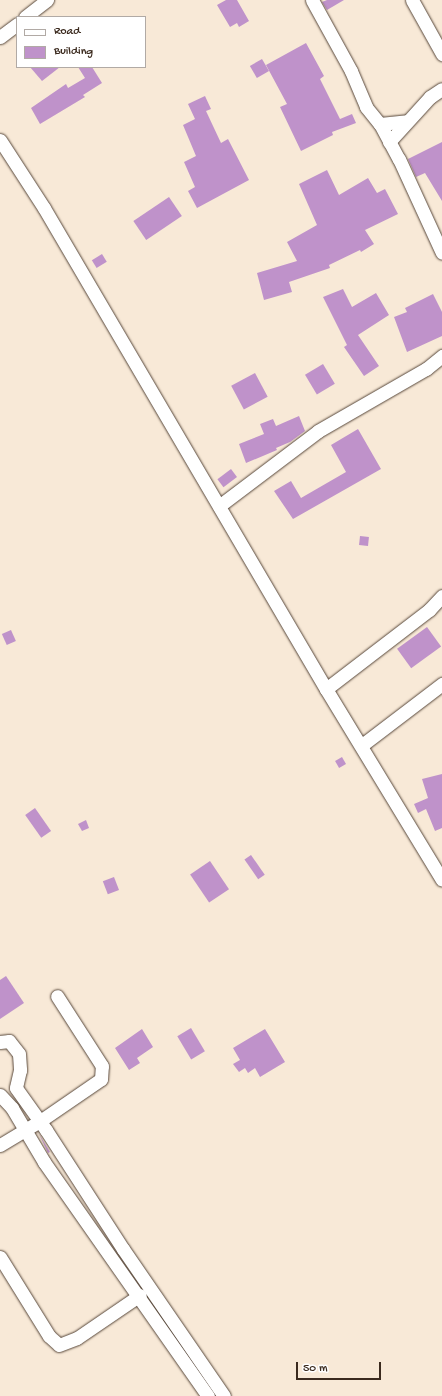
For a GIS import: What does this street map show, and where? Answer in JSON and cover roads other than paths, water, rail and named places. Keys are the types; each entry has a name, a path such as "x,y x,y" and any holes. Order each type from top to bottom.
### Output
{"street":[{"path":"26,16 47,0"},
{"path":"312,0 351,71 366,108 380,124 442,252"},
{"path":"412,0 442,54"},
{"path":"0,37 16,25"},
{"path":"389,142 407,121 442,89"},
{"path":"380,124 407,121"},
{"path":"0,140 44,208 326,689 362,745 442,880"},
{"path":"219,506 318,431 426,369 442,356"},
{"path":"326,689 429,610 442,596"},
{"path":"362,745 442,684"},
{"path":"0,1145 40,1121 95,1084 102,1074 102,1066 57,996"},
{"path":"0,1042 9,1041 16,1048 21,1060 16,1088 40,1121 123,1249 224,1396"},
{"path":"0,1095 12,1108 44,1162 140,1295 208,1396"},
{"path":"0,1257 49,1336 59,1345 77,1338 140,1295"}]}
